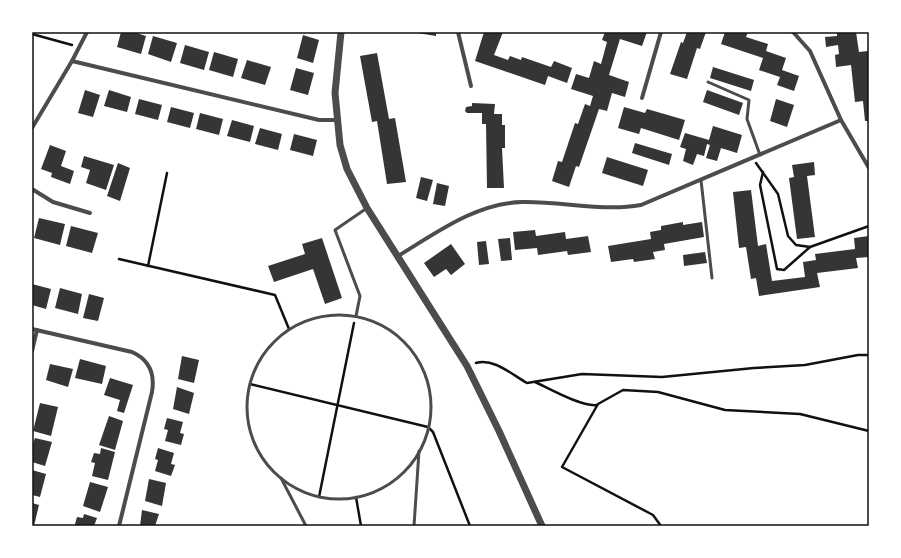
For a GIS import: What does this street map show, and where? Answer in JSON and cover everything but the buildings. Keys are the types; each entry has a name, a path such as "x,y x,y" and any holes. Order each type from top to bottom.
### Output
{"street":[{"path":"32,128 72,62 87,32"},
{"path":"341,32 335,93 340,144 347,169 367,208 467,366 500,431 542,526"},
{"path":"458,32 471,86"},
{"path":"642,98 661,32"},
{"path":"793,32 810,51 840,120 869,168"},
{"path":"72,62 319,120 337,120"},
{"path":"398,256 467,215 488,207 522,202 601,208 624,208 641,205 840,120"},
{"path":"32,189 53,202 90,214"},
{"path":"32,329 132,352 141,356 148,363 153,372 152,392 119,526"},
{"path":"32,351 37,330"}],"lane":[{"path":"708,82 749,100 747,119 760,155"},
{"path":"701,180 712,278"},
{"path":"356,316 360,296 335,230 367,208"},
{"path":"325,316 356,316 377,324 397,336 413,353 424,373 430,395 430,418 424,441 420,449 413,461 397,478 378,490 356,497 333,499 319,497 290,485 272,470 258,452 250,430 247,407 250,384 258,363 271,344 289,329 310,319 325,316"},
{"path":"414,526 420,449"},
{"path":"280,477 306,526"}],"path":[{"path":"32,34 80,47"},
{"path":"753,158 778,194 788,236 796,245 810,247"},
{"path":"763,172 760,185 777,270 784,270 810,247 869,226"},
{"path":"148,266 167,173"},
{"path":"119,259 275,294 289,329"},
{"path":"319,497 356,316"},
{"path":"467,366 484,361 493,363 527,383 582,374 662,377 754,368 805,365 858,355 869,355"},
{"path":"534,382 592,406 598,405 623,390 658,392 725,410 800,414 869,432"},
{"path":"250,384 428,427 433,432 470,526"},
{"path":"598,405 562,467 653,515 662,526"},
{"path":"356,497 361,526"}]}
